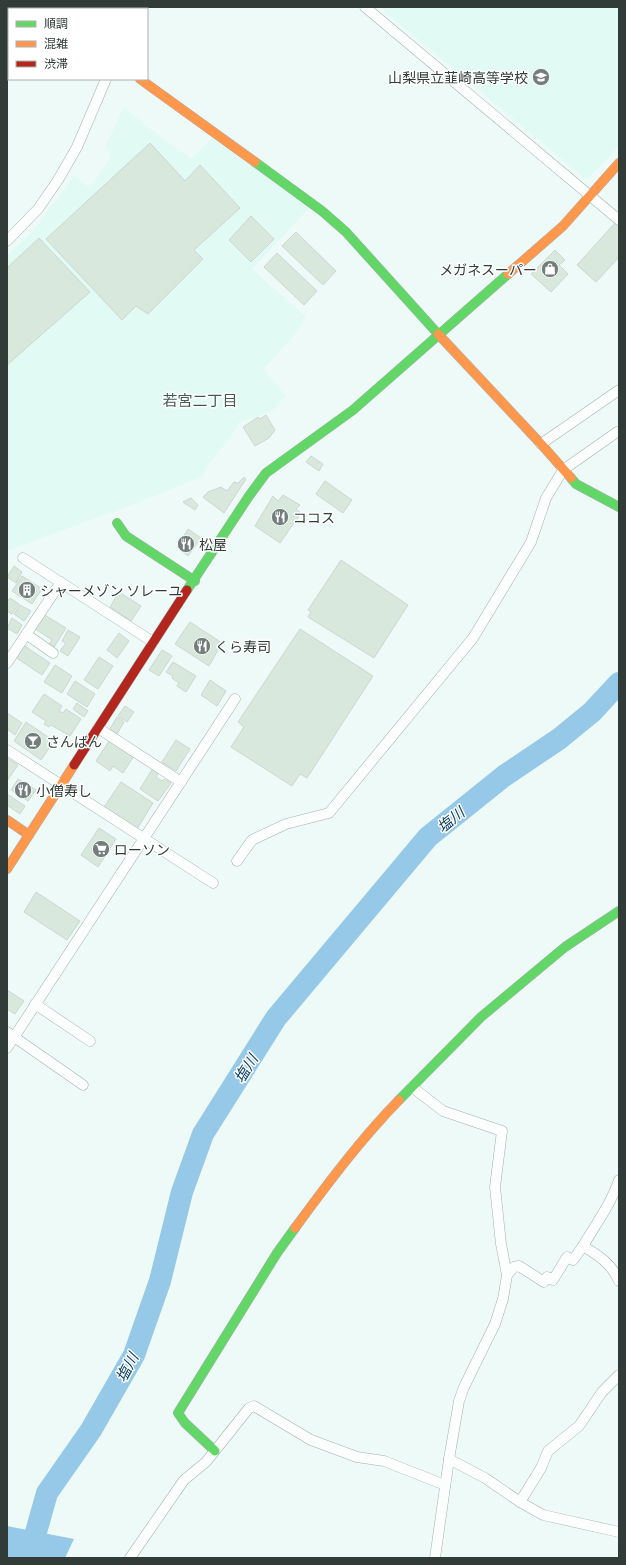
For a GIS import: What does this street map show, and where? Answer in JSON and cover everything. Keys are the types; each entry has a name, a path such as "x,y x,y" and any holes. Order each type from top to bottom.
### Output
{"street":[{"path":"365,7 619,220"},
{"path":"7,241 38,209 58,180 77,147 106,80"},
{"path":"141,80 322,211 346,232 398,287 439,335 541,444 576,484 619,507"},
{"path":"7,869 153,642 195,581 249,496 266,473 353,410 439,335 563,226 619,163"},
{"path":"541,444 619,390"},
{"path":"237,861 252,840 286,824 329,813 473,638 531,542 546,498 563,470 617,432"},
{"path":"117,523 126,536 195,581"},
{"path":"23,558 153,642"},
{"path":"7,664 61,582"},
{"path":"26,634 53,652"},
{"path":"7,1048 11,1034 36,1004 235,699"},
{"path":"98,728 181,782"},
{"path":"7,750 213,883"},
{"path":"7,820 29,835"},
{"path":"215,1451 185,1423 178,1413 277,1253 322,1191 370,1131 481,1017 566,947 619,911"},
{"path":"36,1004 90,1041"},
{"path":"11,1034 83,1085"},
{"path":"412,1087 443,1111 502,1131 495,1187 501,1244 507,1275 503,1299 495,1324 464,1387 459,1401 435,1558"},
{"path":"507,1275 514,1267 519,1266 544,1282 547,1277 553,1280 567,1257 573,1260 583,1246 615,1192 619,1180"},
{"path":"583,1246 608,1264 615,1272 619,1281"},
{"path":"520,1502 541,1468 548,1451 579,1426 602,1392 619,1375"},
{"path":"130,1558 184,1480 206,1462 248,1408 254,1406 311,1440 357,1457 384,1461 445,1485"},
{"path":"449,1459 485,1478 520,1502 543,1515 619,1532"}],"shaded area":[{"name":"山梨県立韮崎高等学校","path":"379,7 619,7 619,146 587,180"},
{"path":"124,107 146,126 191,159 212,138 310,207 252,269 306,317 292,338 263,369 286,396 272,411 238,423 232,435 205,469 203,476 139,502 7,551 7,255 31,233 74,176 90,188 111,157 106,145"}],"water":[{"path":"7,1526 74,1539 65,1558 7,1558"}],"building":[{"path":"150,143 185,181 200,165 240,208 194,250 203,259 148,314 136,306 122,320 46,239"},
{"path":"251,216 274,239 251,262 229,240"},
{"path":"615,223 619,226 619,257 596,282 577,265"},
{"path":"296,232 336,271 323,285 282,246"},
{"path":"39,238 90,292 7,365 7,268"},
{"name":"メガネスーパー","path":"555,250 565,260 559,265 568,274 551,292 531,274"},
{"path":"277,253 317,291 304,305 264,267"},
{"path":"266,415 275,430 269,438 255,446 243,427 258,417 260,419"},
{"path":"311,456 323,464 319,471 306,462"},
{"path":"244,477 246,479 224,513 203,497 208,492 221,487 227,491 234,482 238,483"},
{"path":"325,481 352,500 343,513 316,494"},
{"path":"283,495 300,505 296,509 301,513 280,543 255,526 273,496 278,501"},
{"path":"191,498 198,505 195,510 183,502"},
{"path":"188,529 201,538 188,556 177,547"},
{"path":"341,560 408,605 374,658 308,617 311,612 308,610"},
{"path":"14,566 22,572 16,583 7,577"},
{"name":"シャーメゾン ソレーユ","path":"22,576 42,589 32,604 12,591"},
{"path":"119,592 141,606 131,621 110,607"},
{"path":"10,598 19,604 12,614 7,611 7,602"},
{"path":"20,605 31,611 24,621 14,614"},
{"path":"43,614 66,628 54,647 49,644 52,640 34,628"},
{"path":"12,618 22,625 17,634 7,628"},
{"path":"190,622 222,643 209,666 175,644"},
{"path":"300,629 373,676 307,778 300,774 292,786 231,747 244,727 238,722"},
{"path":"68,630 80,637 68,656 60,651 66,643 62,641"},
{"path":"119,633 129,641 117,658 107,650"},
{"path":"23,645 50,663 42,675 15,657"},
{"path":"162,650 172,656 159,676 149,670"},
{"path":"99,657 113,666 98,689 84,680"},
{"path":"173,662 196,676 186,692 177,686 179,683 172,678 173,676 166,672"},
{"path":"55,665 72,676 62,693 44,682"},
{"path":"210,680 226,691 217,706 201,695"},
{"path":"75,681 95,694 87,707 67,694"},
{"path":"44,694 62,706 59,711 63,713 66,709 81,719 70,736 51,725 49,727 44,724 46,721 32,712"},
{"path":"77,703 88,711 84,717 73,709"},
{"path":"125,706 134,712 127,722 118,716"},
{"path":"7,713 22,723 15,735 7,729"},
{"path":"117,717 124,722 117,734 110,729"},
{"path":"26,722 54,741 41,760 14,741"},
{"path":"110,740 134,756 123,773 113,766 110,771 96,761"},
{"path":"176,740 190,749 176,771 162,762"},
{"path":"7,758 18,765 7,781"},
{"path":"153,768 159,772 156,777 162,781 164,779 171,783 158,801 140,789"},
{"path":"18,779 36,790 28,801 11,790"},
{"path":"121,782 153,803 137,829 104,807"},
{"path":"7,794 25,806 20,814 7,805"},
{"path":"99,828 116,839 98,867 81,855"},
{"path":"36,892 80,921 67,940 24,912"},
{"path":"7,990 24,1001 15,1014 7,1009"}],"waterway":[{"name":"塩川","path":"27,1558 31,1550 47,1493 91,1430 134,1355 160,1281 182,1192 203,1134 276,1018 428,837 504,776 559,739 592,712 619,683"}],"traffic: fast":[{"path":"255,162 322,211 346,232 438,334"},
{"path":"187,590 249,496 266,473 353,410 508,274"},
{"path":"571,478 576,484 619,507"},
{"path":"117,523 126,536 195,581"},
{"path":"399,1100 481,1017 565,947 619,911"},
{"path":"215,1451 185,1423 178,1413 277,1253 295,1228"}],"traffic: slow":[{"path":"141,80 255,162"},
{"path":"508,274 563,226 619,163"},
{"path":"438,334 571,478"},
{"path":"7,869 74,765"},
{"path":"7,820 29,835"},
{"path":"295,1228 332,1178 399,1100"}],"traffic: jam":[{"path":"74,765 187,590"}],"place":[{"name":"山梨県立韮崎高等学校","path":"541,77"},
{"name":"メガネスーパー","path":"550,269"},
{"name":"ココス","path":"280,517"},
{"name":"松屋","path":"186,544"},
{"name":"シャーメゾン ソレーユ","path":"27,590"},
{"name":"くら寿司","path":"202,646"},
{"name":"さんばん","path":"33,741"},
{"name":"小僧寿し","path":"23,790"},
{"name":"ローソン","path":"101,849"}],"district":[{"name":"若宮二丁目","path":"200,399"}]}
